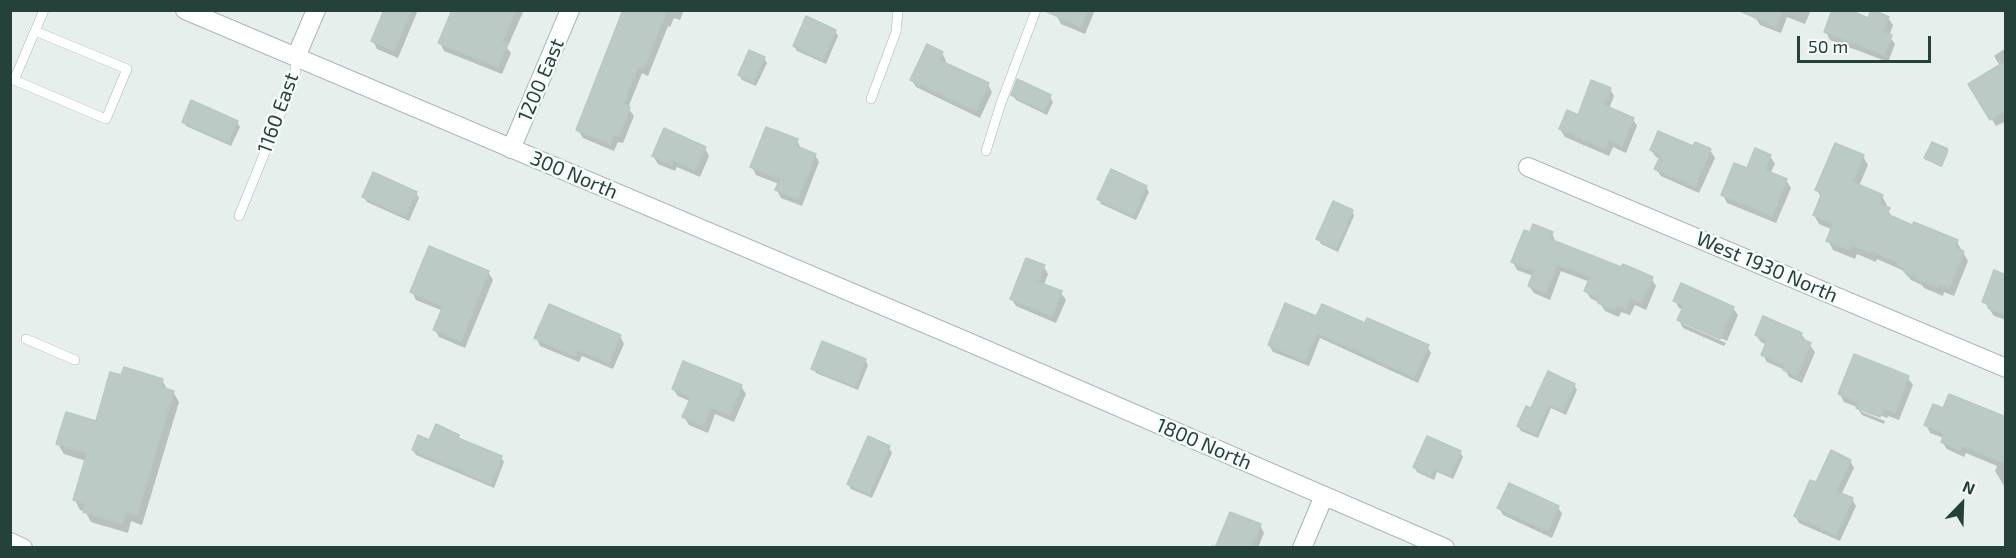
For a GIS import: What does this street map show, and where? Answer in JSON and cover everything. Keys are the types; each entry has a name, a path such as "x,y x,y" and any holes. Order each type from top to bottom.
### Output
{"street":[{"name":"300 North","path":"185,10 209,15 296,57 963,340"},
{"name":"1160 East","path":"296,57 316,10"},
{"name":"1200 East","path":"511,148 570,10"},
{"name":"West 1930 North","path":"1528,166 2006,368"},
{"name":"1800 North","path":"963,340 1445,548"},
{"path":"1302,548 1324,496"},
{"path":"10,542 23,548"}],"lane":[{"path":"35,31 127,69 106,119 14,80 35,31 44,10"},
{"path":"871,99 896,32 898,10"},
{"path":"986,151 1000,103 1036,10"},
{"name":"1160 East","path":"239,216 295,78 296,57"},
{"path":"26,339 75,360"}],"building":[{"path":"384,10 411,10 394,51 371,41"},
{"path":"452,10 516,10 502,42 507,44 498,67 438,43"},
{"path":"623,10 667,10 644,69 638,67 623,104 630,107 619,136 614,135 610,144 576,130"},
{"path":"1043,10 1088,10 1081,27"},
{"path":"1738,10 1783,10 1776,27"},
{"path":"1832,10 1850,10 1868,18 1871,10 1874,10 1889,17 1883,32 1892,35 1884,55 1824,32"},
{"path":"806,16 836,30 823,60 793,46"},
{"path":"927,44 943,52 939,60 989,83 976,111 910,80"},
{"path":"749,50 765,57 753,82 738,75"},
{"path":"2006,61 2006,110 1990,120 1968,84"},
{"path":"1017,79 1051,95 1044,111 1011,95"},
{"path":"1591,80 1611,88 1604,105 1634,118 1622,146 1609,141 1605,149 1559,129 1567,110 1578,115"},
{"path":"191,100 238,121 228,142 182,122"},
{"path":"766,127 798,139 796,146 816,154 798,199 775,190 780,179 750,167"},
{"path":"664,128 706,147 695,170 673,160 671,164 652,156"},
{"path":"1658,131 1693,146 1695,142 1711,149 1695,187 1654,169 1661,155 1650,150"},
{"path":"1932,142 1948,149 1941,166 1924,158"},
{"path":"1835,143 1864,155 1853,182 1883,195 1879,204 1890,208 1887,214 1958,240 1955,248 1964,251 1949,288 1939,284 1937,287 1917,279 1918,277 1897,265 1898,262 1872,251 1870,253 1852,245 1850,250 1826,241 1833,224 1813,215 1822,193 1815,190"},
{"path":"1755,148 1771,155 1765,170 1787,179 1772,216 1721,195 1734,163 1747,168"},
{"path":"1111,169 1147,186 1133,216 1097,199"},
{"path":"373,172 417,192 406,216 362,197"},
{"path":"1333,201 1353,210 1336,248 1316,239"},
{"path":"1533,224 1553,232 1550,239 1621,267 1623,264 1653,277 1641,303 1630,298 1626,309 1617,305 1615,310 1598,303 1601,298 1584,291 1590,277 1557,264 1546,293 1528,286 1534,271 1511,262 1524,230 1530,232"},
{"path":"429,246 489,271 461,341 433,330 443,306 410,292"},
{"path":"1026,258 1045,265 1038,282 1062,291 1052,316 1010,299"},
{"path":"1994,270 2006,275 2006,315 1988,308 1989,304 1982,302"},
{"path":"1681,283 1734,307 1720,339 1677,320 1684,305 1673,301"},
{"path":"1285,303 1316,316 1322,304 1365,323 1367,318 1429,345 1414,377 1317,333 1305,361 1268,345"},
{"path":"549,304 621,335 609,363 577,349 575,356 534,338"},
{"path":"1763,316 1802,333 1800,338 1811,343 1797,376 1783,370 1785,365 1761,355 1767,340 1755,335"},
{"path":"822,341 866,359 855,386 811,369"},
{"path":"1854,354 1909,376 1895,413 1883,409 1880,417 1856,408 1858,402 1838,394"},
{"path":"683,361 742,385 730,415 711,407 704,426 682,417 691,397 672,389"},
{"path":"124,367 163,379 161,387 174,391 137,515 126,512 122,524 83,512 85,504 73,500 87,453 56,444 66,412 96,421 110,372 121,375"},
{"path":"1548,371 1575,384 1563,411 1549,404 1536,434 1517,426 1526,406 1531,408"},
{"path":"1949,394 2006,417 2006,464 1962,446 1960,450 1941,442 1944,433 1924,425 1933,404 1943,408"},
{"path":"436,424 459,435 458,438 502,456 491,484 412,450 418,435 429,440"},
{"path":"868,436 890,446 869,494 847,484"},
{"path":"1427,436 1461,451 1450,475 1434,468 1431,476 1413,467"},
{"path":"1831,450 1851,460 1836,491 1853,498 1836,535 1794,516 1810,480 1816,482"},
{"path":"1509,483 1559,506 1548,531 1497,508"},
{"path":"1230,512 1261,524 1251,548 1215,548"}]}
